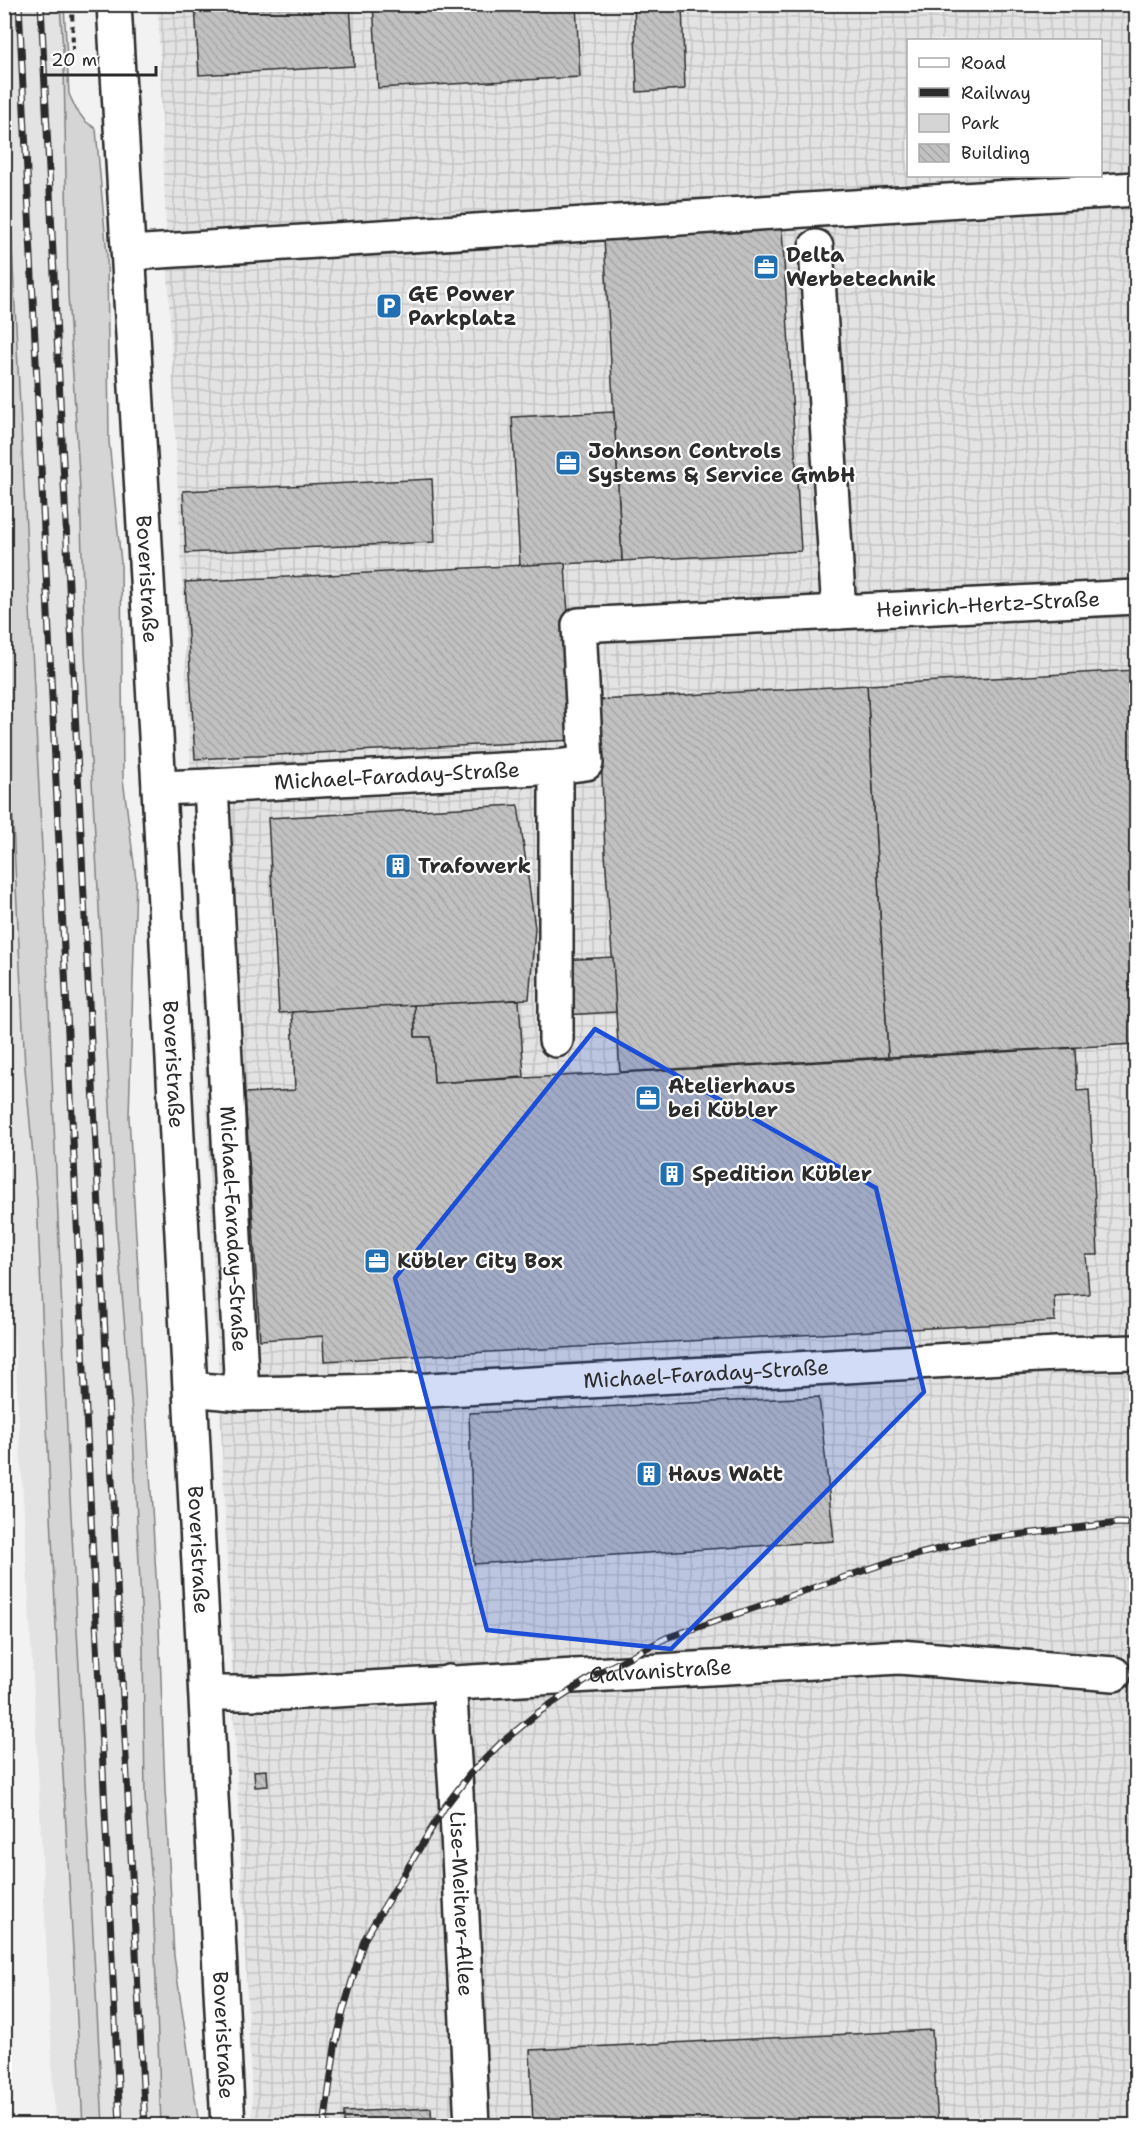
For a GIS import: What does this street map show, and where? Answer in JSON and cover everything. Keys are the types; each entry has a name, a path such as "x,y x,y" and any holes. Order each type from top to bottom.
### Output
{"main road":[{"name":"Boveristraße","path":"114,4 159,788 228,2126"},
{"path":"129,253 1137,189"},
{"path":"816,247 839,612"},
{"name":"Heinrich-Hertz-Straße","path":"579,625 1137,597"},
{"name":"Michael-Faraday-Straße","path":"579,625 586,763 556,767 211,786 242,1394 429,1390 1056,1354 1137,1352"},
{"path":"556,767 556,1041"},
{"path":"159,788 211,786"},
{"path":"191,1389 242,1394"},
{"name":"Galvanistraße","path":"207,1693 284,1693 898,1657 1114,1674"},
{"name":"Lise-Meitner-Allee","path":"449,1682 472,2126"}],"path":[{"path":"72,4 73,50"}],"highlighted area":[{"path":"595,1029 876,1188 924,1392 671,1649 487,1630 395,1278"}],"shaded area":[{"path":"4,5 60,5 64,65 68,294 80,490 85,654 117,1233 132,1413 143,1647 145,1796 153,1897 161,2125 103,2125 69,1477 44,889 4,86"},
{"path":"158,5 1136,5 1136,2125 253,2125 166,233"},
{"path":"4,604 25,1068 37,1200 61,1739 83,2125 55,2125 5,1172"}],"green space":[{"path":"60,5 64,5 69,94 85,121 96,129 107,255 109,441 121,563 123,779 136,879 129,1117 159,1627 174,1956 199,2125 161,2125 153,1897 145,1796 143,1647 132,1413 117,1233 85,654 80,490 68,294 64,65"},
{"path":"4,86 44,889 69,1477 103,2126 83,2125 61,1739 37,1200 25,1068 13,825 4,604"}],"building":[{"path":"195,4 350,4 354,66 199,75"},
{"path":"373,4 576,4 580,77 378,88"},
{"path":"634,4 682,4 685,89 637,92"},
{"path":"782,228 801,551 622,561 604,238"},
{"path":"614,412 622,561 520,566 512,417"},
{"path":"432,479 435,542 186,553 183,491"},
{"path":"565,563 575,740 195,759 185,582"},
{"path":"1136,670 1136,1044 888,1057 867,685"},
{"path":"867,685 888,1057 620,1072 605,853 599,700"},
{"name":"Trafowerk","path":"518,805 535,928 529,999 279,1013 268,818"},
{"path":"613,957 616,1012 564,1015 561,960"},
{"path":"519,1000 524,1077 434,1083 431,1037 415,1037 414,1005"},
{"name":"Spedition Kübler","path":"414,1005 415,1037 431,1037 434,1083 1075,1048 1077,1091 1089,1090 1098,1255 1086,1255 1089,1294 1054,1296 1055,1321 324,1361 323,1336 260,1340 245,1093 295,1090 292,1012"},
{"name":"Haus Watt","path":"819,1397 834,1541 474,1564 469,1413"},
{"path":"267,1770 268,1786 255,1787 254,1771"},
{"path":"932,2030 938,2126 533,2126 530,2050"},
{"path":"431,2108 432,2126 344,2126 344,2112"}],"railway":[{"path":"19,4 120,2126"},
{"path":"41,4 145,2126"},
{"path":"324,2126 335,2047 364,1940 444,1808 470,1774 501,1743 539,1712 596,1674 666,1638 889,1562 973,1540 1118,1523 1136,1524"}],"place":[{"name":"Delta Werbetechnik","path":"766,267"},
{"name":"GE Power Parkplatz","path":"389,306"},
{"name":"Johnson Controls Systems & Service GmbH","path":"568,463"},
{"name":"Trafowerk","path":"398,866"},
{"name":"Atelierhaus bei Kübler","path":"648,1098"},
{"name":"Spedition Kübler","path":"672,1174"},
{"name":"Kübler City Box","path":"377,1261"},
{"name":"Haus Watt","path":"649,1474"}]}
